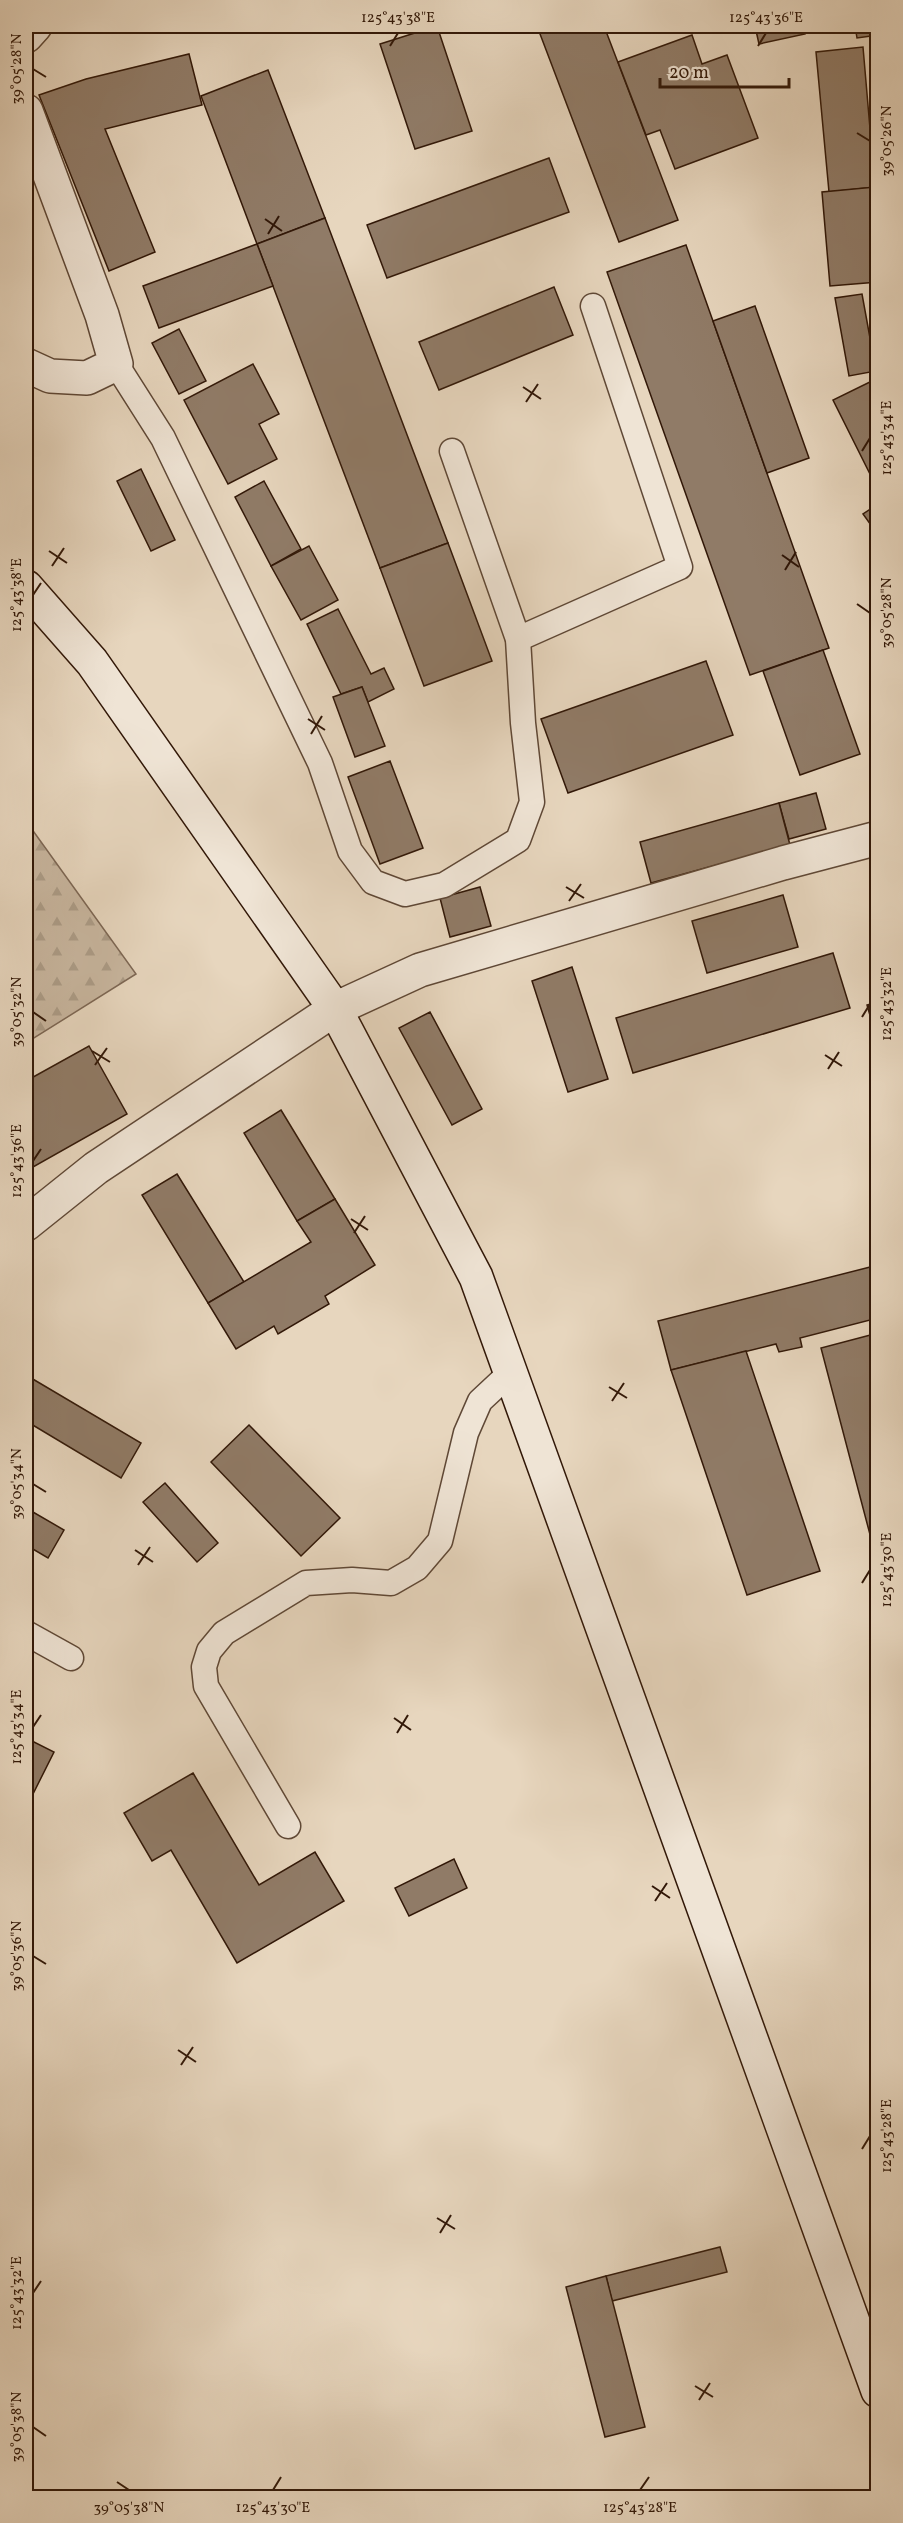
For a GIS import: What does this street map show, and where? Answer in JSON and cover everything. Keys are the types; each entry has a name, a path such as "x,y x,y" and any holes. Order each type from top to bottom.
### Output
{"street":[{"path":"26,36 35,26"},
{"path":"26,111 102,315 116,364 87,378 50,376 26,365"},
{"path":"26,587 92,662 335,1009 476,1277 878,2391"},
{"path":"26,1224 96,1168 335,1009 420,970 783,862 878,838"}],"lane":[{"path":"518,639 680,567 593,306"},
{"path":"116,364 163,438 320,763 350,851 373,882 405,894 444,885 518,840 532,802 523,723 518,639 452,451"},
{"path":"288,1826 206,1686 204,1667 209,1651 224,1633 306,1583 352,1580 391,1582 417,1568 440,1542 466,1433 480,1401 510,1373"},
{"path":"26,1633 71,1658"}],"green space":[{"path":"26,821 136,974 26,1043"}],"building":[{"path":"437,26 472,131 415,149 380,44"},
{"path":"537,26 604,26 678,220 619,242"},
{"path":"755,26 803,26 805,34 759,44"},
{"path":"855,26 878,26 878,35 857,38"},
{"path":"692,35 702,64 727,55 758,138 675,169 660,130 646,135 618,62"},
{"path":"863,47 875,187 829,192 816,52"},
{"path":"189,54 202,105 105,129 155,252 109,271 39,95 86,79"},
{"path":"268,70 325,218 257,244 201,96"},
{"path":"549,158 569,212 387,278 367,225"},
{"path":"875,187 878,282 830,286 822,192"},
{"path":"325,218 448,543 380,568 257,244"},
{"path":"257,244 273,286 159,328 143,286"},
{"path":"686,245 829,648 750,675 607,272"},
{"path":"554,287 573,335 439,390 419,342"},
{"path":"862,294 876,371 849,376 835,298"},
{"path":"755,306 809,458 767,473 713,321"},
{"path":"179,329 206,381 179,394 152,343"},
{"path":"253,364 279,414 259,424 277,459 228,484 184,400"},
{"path":"878,378 878,486 876,486 833,400"},
{"path":"141,469 175,540 151,551 117,481"},
{"path":"264,481 301,549 271,566 235,497"},
{"path":"878,504 878,535 863,514"},
{"path":"448,543 492,661 424,686 380,568"},
{"path":"309,546 338,600 301,620 271,566"},
{"path":"338,609 371,674 384,668 394,689 368,702 362,687 341,694 307,624"},
{"path":"823,650 860,754 800,775 763,671"},
{"path":"706,661 733,735 568,793 541,719"},
{"path":"362,687 385,746 355,757 333,697"},
{"path":"390,761 423,848 380,864 348,777"},
{"path":"816,793 826,829 789,839 779,803"},
{"path":"779,803 790,845 651,883 640,842"},
{"path":"480,887 491,926 450,937 440,898"},
{"path":"783,895 798,947 707,973 692,921"},
{"path":"833,953 850,1008 633,1073 616,1018"},
{"path":"572,967 608,1079 568,1092 532,981"},
{"path":"878,1002 878,1043 867,1005"},
{"path":"430,1012 482,1109 452,1125 399,1028"},
{"path":"89,1046 127,1114 26,1171 26,1081"},
{"path":"281,1110 335,1199 297,1221 244,1133"},
{"path":"177,1174 244,1282 208,1303 142,1195"},
{"path":"335,1199 375,1265 325,1296 329,1304 278,1334 274,1326 236,1349 208,1303 311,1242 297,1221"},
{"path":"878,1265 878,1318 800,1338 802,1347 779,1352 776,1344 671,1370 658,1321"},
{"path":"878,1333 878,1565 821,1348"},
{"path":"746,1351 820,1571 747,1595 671,1370"},
{"path":"26,1375 141,1443 121,1478 26,1421"},
{"path":"249,1425 340,1518 301,1556 211,1462"},
{"path":"165,1483 218,1543 197,1562 143,1502"},
{"path":"26,1508 64,1530 48,1558 26,1545"},
{"path":"26,1738 54,1752 28,1804 26,1803"},
{"path":"193,1773 259,1885 315,1852 344,1901 237,1963 171,1850 152,1861 124,1813"},
{"path":"454,1859 467,1888 409,1916 395,1888"},
{"path":"720,2247 727,2272 612,2301 606,2276"},
{"path":"606,2276 645,2427 605,2437 566,2287"}]}
